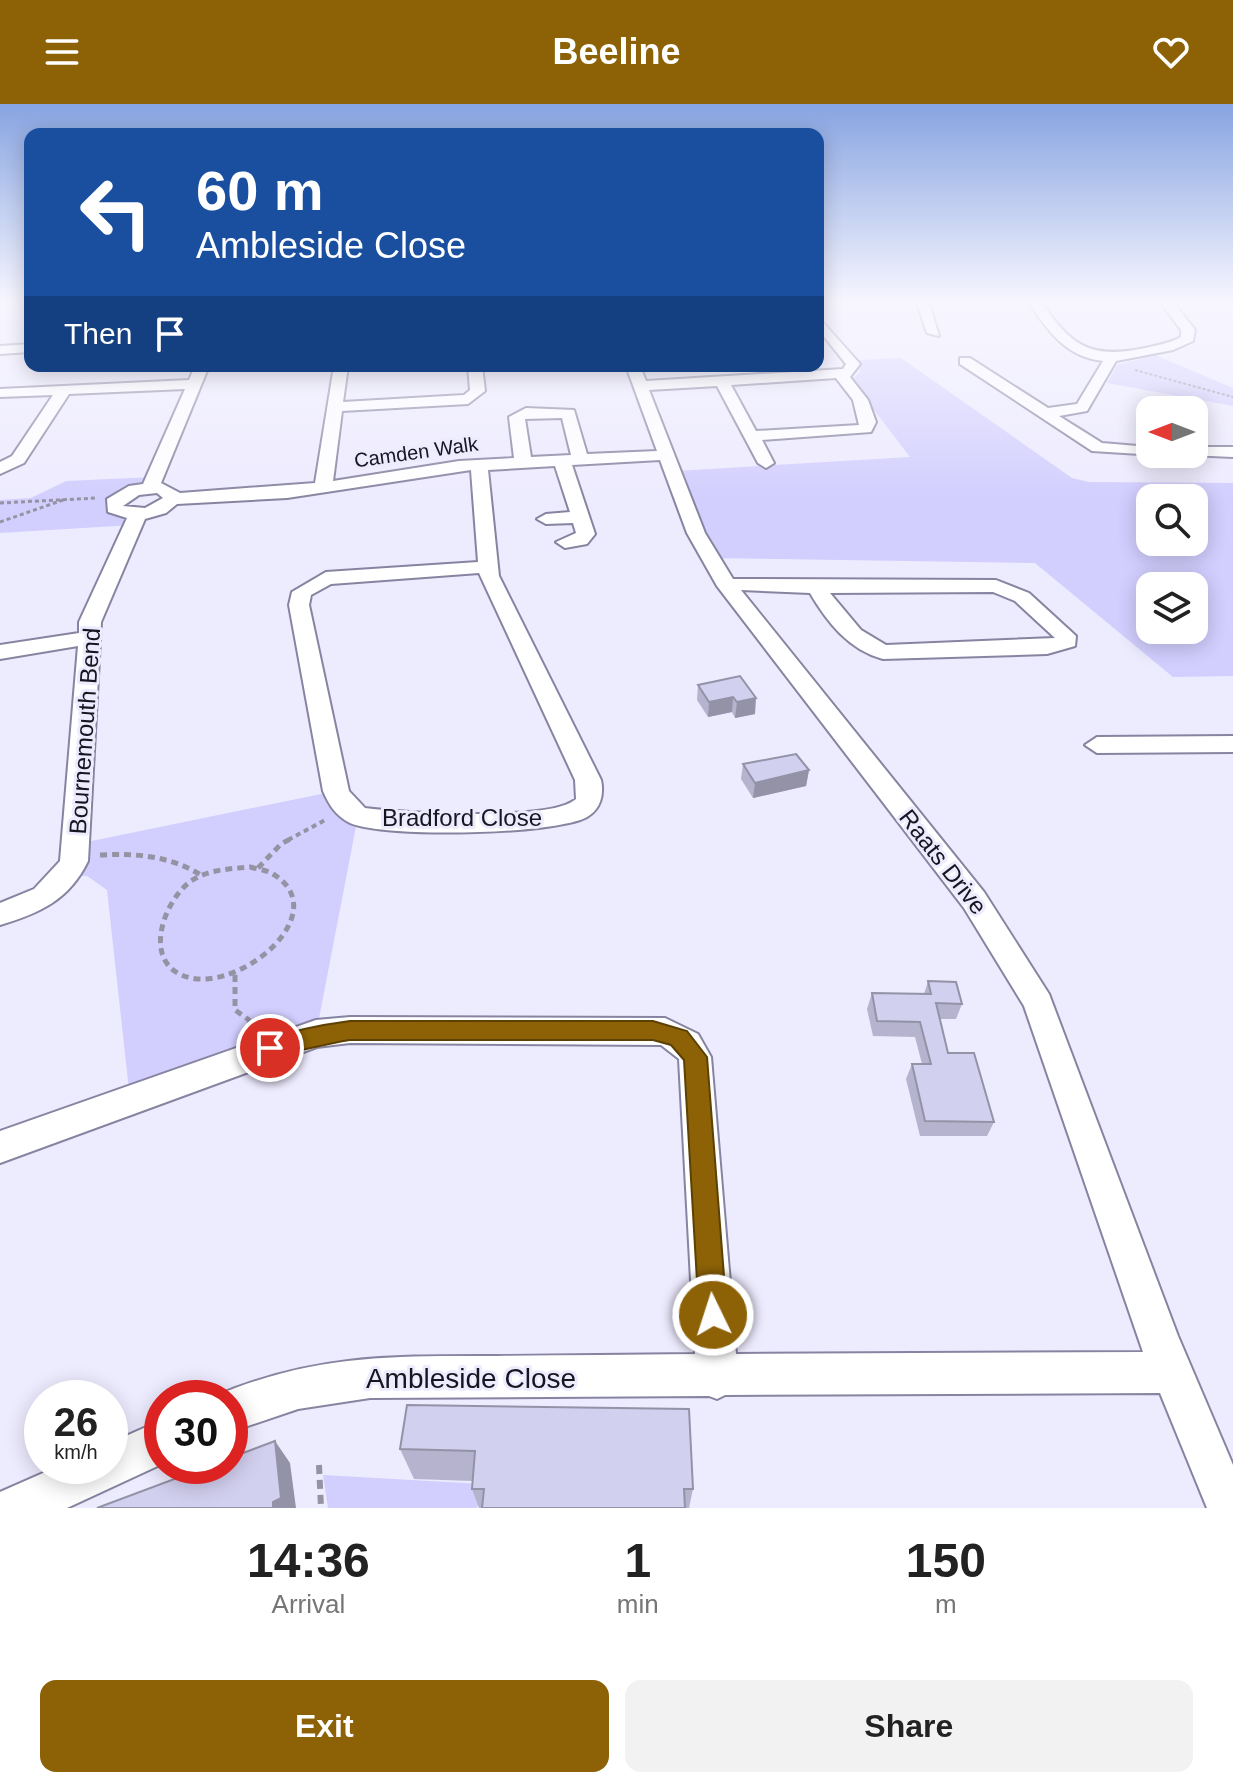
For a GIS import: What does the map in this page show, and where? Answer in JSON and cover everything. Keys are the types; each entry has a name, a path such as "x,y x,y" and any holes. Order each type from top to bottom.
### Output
{"street":[{"path":"636,376 722,382 841,375 853,369"},
{"path":"977,369 1098,448 1136,451"},
{"path":"1046,413 1082,408 1105,369"},
{"path":"150,488 200,372"},
{"path":"323,488 340,372"},
{"path":"335,407 468,399 477,394 475,372"},
{"path":"751,436 867,428 860,400 841,375"},
{"name":"Raats Drive","path":"636,376 696,533 727,586 974,900 1019,968 1054,1039 1177,1385 1229,1508"},
{"path":"722,382 766,463"},
{"path":"0,393 195,384"},
{"path":"0,469 18,459 64,390"},
{"path":"523,463 517,417 526,413 569,413 571,460 579,517 586,536 565,542"},
{"path":"1208,452 1233,452"},
{"name":"Camden Walk","path":"172,499 323,488 479,465 666,455"},
{"name":"Bradford Close","path":"479,465 489,576 588,780 591,792 588,803 576,812 538,820 374,819 348,810 336,791 299,605 302,592 326,578 488,567"},
{"path":"150,488 164,489 172,494 172,499 161,508 138,514 121,513 113,504 129,492 150,488"},
{"name":"Bournemouth Bend","path":"0,914 37,901 53,891 68,876 74,861 90,622 138,514"},
{"path":"546,519 579,517"},
{"path":"727,586 752,583 817,587 1006,588 1022,597 1067,641 1047,647 883,652 865,645 841,621 817,587"},
{"path":"0,652 88,638"},
{"path":"1097,745 1233,744"},
{"path":"0,1147 316,1034 350,1030 653,1030 679,1038 695,1057 717,1378"},
{"name":"Ambleside Close","path":"248,1403 302,1385 370,1377 717,1378 1177,1385"},
{"name":"Raats Drive","path":"1177,1385 1210,1508"},
{"path":"16,1508 69,1484"}],"path":[{"path":"1135,369 1233,397"},
{"path":"0,522 69,498"},
{"path":"0,503 105,499"},
{"path":"258,868 281,844 348,810"},
{"path":"74,861 108,854 166,858 185,864 201,875"},
{"path":"258,868 274,874 291,894 292,916 288,929 271,952 235,975 191,976 174,970 166,962 161,931 164,916 176,896 201,875 258,868"},
{"path":"235,975 235,1010 249,1020 255,1054"},
{"path":"319,1465 321,1508"}],"shaded area":[{"path":"860,369 916,369 1072,478 1089,482 1233,483 1233,676 1173,677 1035,563 709,558 675,471 910,457 851,380"},
{"path":"1115,369 1187,369 1233,388 1233,406 1208,401 1208,396 1178,396 1107,383"},
{"path":"154,477 150,488 116,499 133,525 0,533 0,500 31,498 66,481"},
{"path":"336,791 358,816 316,1034 130,1099 107,890 87,876 68,876 77,844"},
{"path":"323,1475 482,1484 481,1504 476,1508 328,1508"}],"building":[{"path":"740,676 756,698 737,702 733,697 709,702 698,685"},
{"path":"796,754 809,770 755,783 743,764"},
{"path":"928,981 956,982 962,1004 936,1003 948,1053 974,1053 994,1122 925,1121 912,1064 931,1064 920,1022 877,1021 872,993 931,994"},
{"path":"407,1405 689,1409 693,1489 684,1489 685,1508 482,1508 484,1489 472,1489 475,1451 400,1449"},
{"path":"275,1441 281,1498 273,1502 273,1508 97,1508 161,1484 248,1484 248,1451"}],"route":[{"path":"270,1048 316,1034 350,1030 653,1030 679,1038 695,1057 713,1315"}]}
